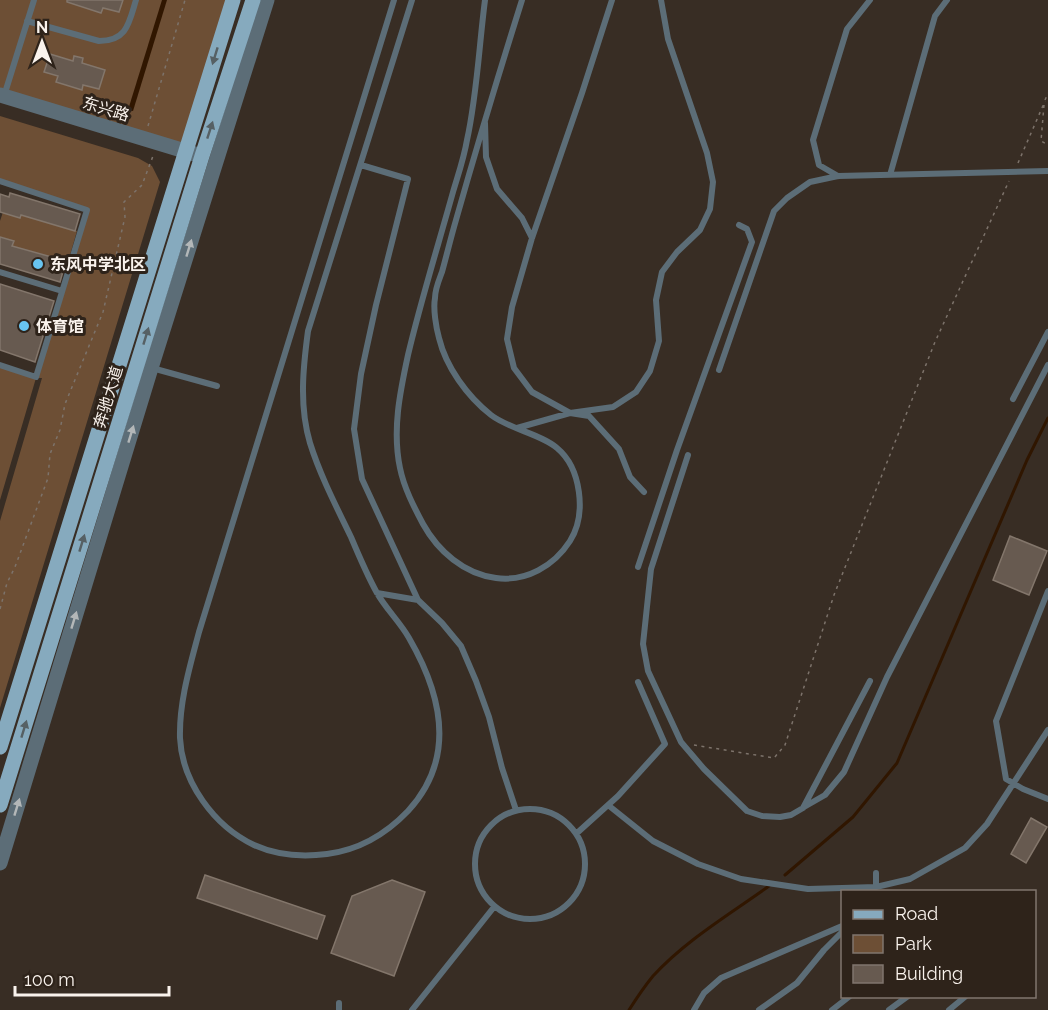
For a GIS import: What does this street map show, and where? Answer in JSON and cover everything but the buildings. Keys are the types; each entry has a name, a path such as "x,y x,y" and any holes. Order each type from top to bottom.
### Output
{"main road":[{"name":"奔驰大道","path":"0,747 233,0"},
{"name":"奔驰大道","path":"0,805 144,366 173,273 202,156 253,0"}],"street":[{"path":"173,273 267,0"},
{"name":"东兴路","path":"2,96 202,156"},
{"path":"0,863 144,366"}],"lane":[{"path":"2,96 34,0"},
{"path":"27,21 99,41 110,41 127,30 136,0"},
{"path":"394,0 199,632 183,702 180,738 185,765 197,793 213,815 254,845 289,855 346,852 368,842 394,825 418,800 434,774 440,740 440,720 435,695 426,670 408,637 377,593 321,474 309,440 303,399 302,368 308,331 412,0"},
{"path":"486,0 467,140 412,337 401,389 396,441 400,469 408,493 428,532 443,552 482,576 502,579 525,577 543,568 560,554 572,538 578,520 580,497 576,478 568,461 556,447 493,417 456,376 439,339 434,298 485,118 522,0"},
{"path":"612,0 579,104 532,238 512,307 507,339 514,368 532,392 570,413 589,416 619,449 630,477 644,492"},
{"path":"516,428 570,413 613,407 636,392 650,371 659,341 656,300 662,272 676,252 700,230 710,208 713,182 707,153 668,39 662,0"},
{"path":"838,176 819,165 813,140 847,29 870,0"},
{"path":"890,175 935,16 947,0"},
{"path":"485,118 486,158 497,189 522,218 532,238"},
{"path":"362,165 408,179 366,351 354,429 362,479 418,600 442,623 465,655 489,717 516,810"},
{"path":"719,370 774,211 787,198 810,182 838,176 1048,171"},
{"path":"0,181 87,210 36,377 0,365"},
{"path":"739,225 747,229 756,262"},
{"path":"638,567 677,450 752,242"},
{"path":"0,272 62,291"},
{"path":"1012,399 1048,332"},
{"path":"688,455 651,568 643,644 648,671 681,742 704,769 747,811 762,816 791,815 825,795 844,772 887,677 1048,365"},
{"path":"144,366 217,386"},
{"path":"1048,591 996,721 1006,779 1048,799"},
{"path":"377,593 418,600"},
{"path":"803,808 870,681"},
{"path":"638,682 665,744"},
{"path":"608,805 653,841 698,864 741,879 808,889 876,889 910,879 965,848 987,824 1048,729"},
{"path":"577,833 608,805 665,744 681,742"},
{"path":"516,810 542,810 566,822 577,833 583,844 586,865 582,885 573,900 557,914 533,920 510,916 494,907 479,887 474,869 476,850 483,833 494,821 516,810"},
{"path":"876,873 876,889"},
{"path":"412,1010 494,907"},
{"path":"694,1010 704,993 721,978 841,927"},
{"path":"759,1010 797,982 841,934"},
{"path":"832,1010 847,998"},
{"path":"889,1010 905,998"},
{"path":"949,1010 964,998"}],"path":[{"path":"0,609 7,583 48,478 50,454 60,430 65,404 103,312 125,217 124,202 145,180 151,141 185,0"},
{"path":"681,742 774,758 785,745 834,595 935,342 1048,93"},
{"path":"1045,101 1041,141 1048,144"}],"green space":[{"path":"0,0 233,0 186,151 0,95"},
{"path":"0,116 138,158 152,166 160,182 0,708 0,521 42,378 36,378 0,500 0,365 36,377 87,210 0,181"},
{"path":"3,212 77,231 68,262 12,246 14,241 0,237 0,221"}],"shaded area":[{"path":"162,0 167,0 133,111 128,110"}],"waterway":[{"path":"785,875 853,817 897,763 1027,460 1048,418"},
{"path":"629,1010 653,976 666,963 709,928 769,886"}],"place":[{"name":"东风中学北区","path":"38,264"},
{"name":"体育馆","path":"24,326"}]}
